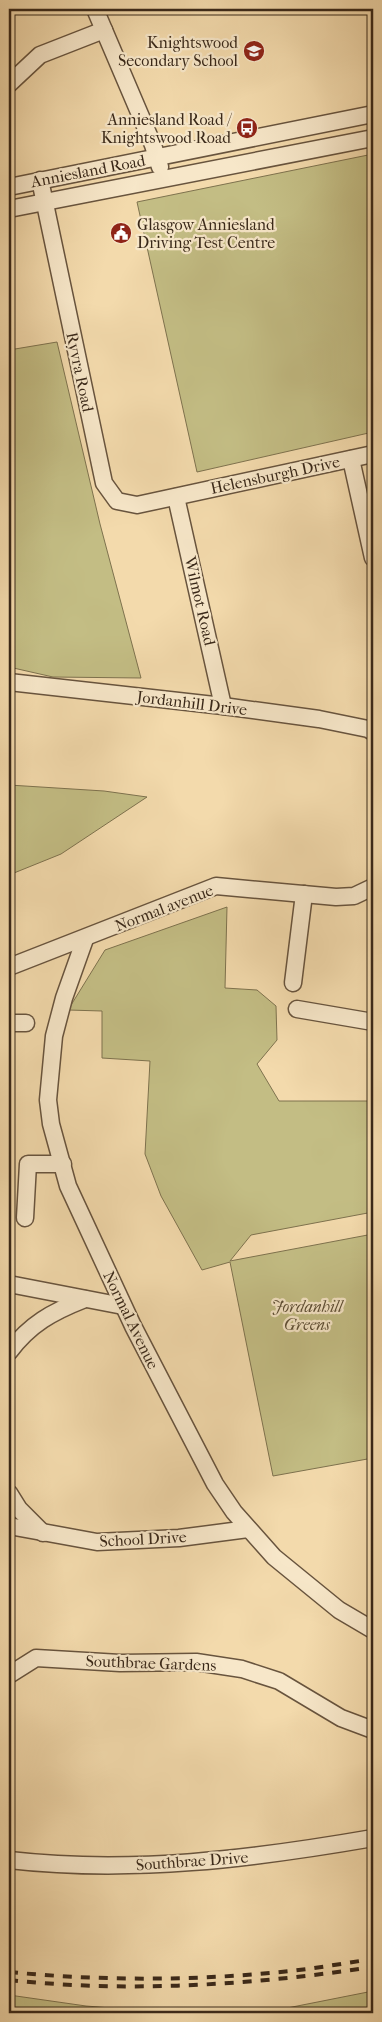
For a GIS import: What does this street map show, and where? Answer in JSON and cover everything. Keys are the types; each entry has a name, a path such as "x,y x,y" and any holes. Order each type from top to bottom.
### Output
{"street":[{"path":"95,9 158,158 163,179"},
{"path":"9,84 40,55 104,30"},
{"name":"Anniesland Road","path":"9,187 373,114"},
{"name":"Anniesland Road","path":"9,209 373,138"},
{"name":"Ryvra Road","path":"40,180 104,484 117,500 137,505 176,497"},
{"name":"Helensburgh Drive","path":"176,497 373,454"},
{"path":"351,459 373,558"},
{"name":"Wilmot Road","path":"176,497 223,706"},
{"name":"Jordanhill Drive","path":"9,682 223,706 319,719 368,729 373,732"},
{"name":"Normal avenue","path":"9,967 216,886 336,897 354,896 373,887"},
{"path":"293,983 304,894"},
{"name":"Normal Avenue","path":"85,938 64,998 54,1036 48,1100 51,1124 72,1195 124,1306 215,1484 248,1529 274,1557 339,1610 373,1630"},
{"path":"297,1009 373,1022"},
{"path":"9,1023 26,1023"},
{"path":"24,1218 28,1164 62,1164"},
{"path":"9,1284 124,1306"},
{"path":"9,1352 30,1328 58,1310 85,1299"},
{"path":"9,1493 19,1508 43,1533"},
{"name":"School Drive","path":"9,1526 97,1542 179,1538 248,1529"},
{"name":"Southbrae Gardens","path":"9,1675 36,1658 120,1663 196,1662 242,1669 279,1681 341,1718 373,1730"},
{"name":"Southbrae Drive","path":"9,1860 85,1866 184,1863 257,1857 373,1838"}],"green space":[{"path":"373,154 373,432 197,472 137,202"},
{"path":"57,342 100,524 141,678 53,677 9,667 9,350"},
{"path":"9,785 104,791 147,797 61,854 9,875"},
{"name":"Jordanhill Greens","path":"227,907 225,988 257,990 276,1006 277,1040 257,1064 279,1101 373,1101 373,1212 251,1235 230,1261 373,1234 373,1458 273,1476 230,1262 202,1270 161,1196 145,1154 150,1061 102,1058 102,1011 68,1010 105,950"},
{"path":"373,1991 373,2013 262,2013"},
{"path":"9,1995 86,2006 173,2013 9,2013"}],"railway":[{"path":"9,1972 79,1977 150,1979 220,1977 290,1971 373,1959"},
{"path":"9,1980 100,1986 191,1985 282,1978 373,1967"}],"place":[{"name":"Knightswood Secondary School","path":"254,51"},
{"name":"Anniesland Road / Knightswood Road","path":"247,128"},
{"name":"Glasgow Anniesland Driving Test Centre","path":"121,233"}]}
